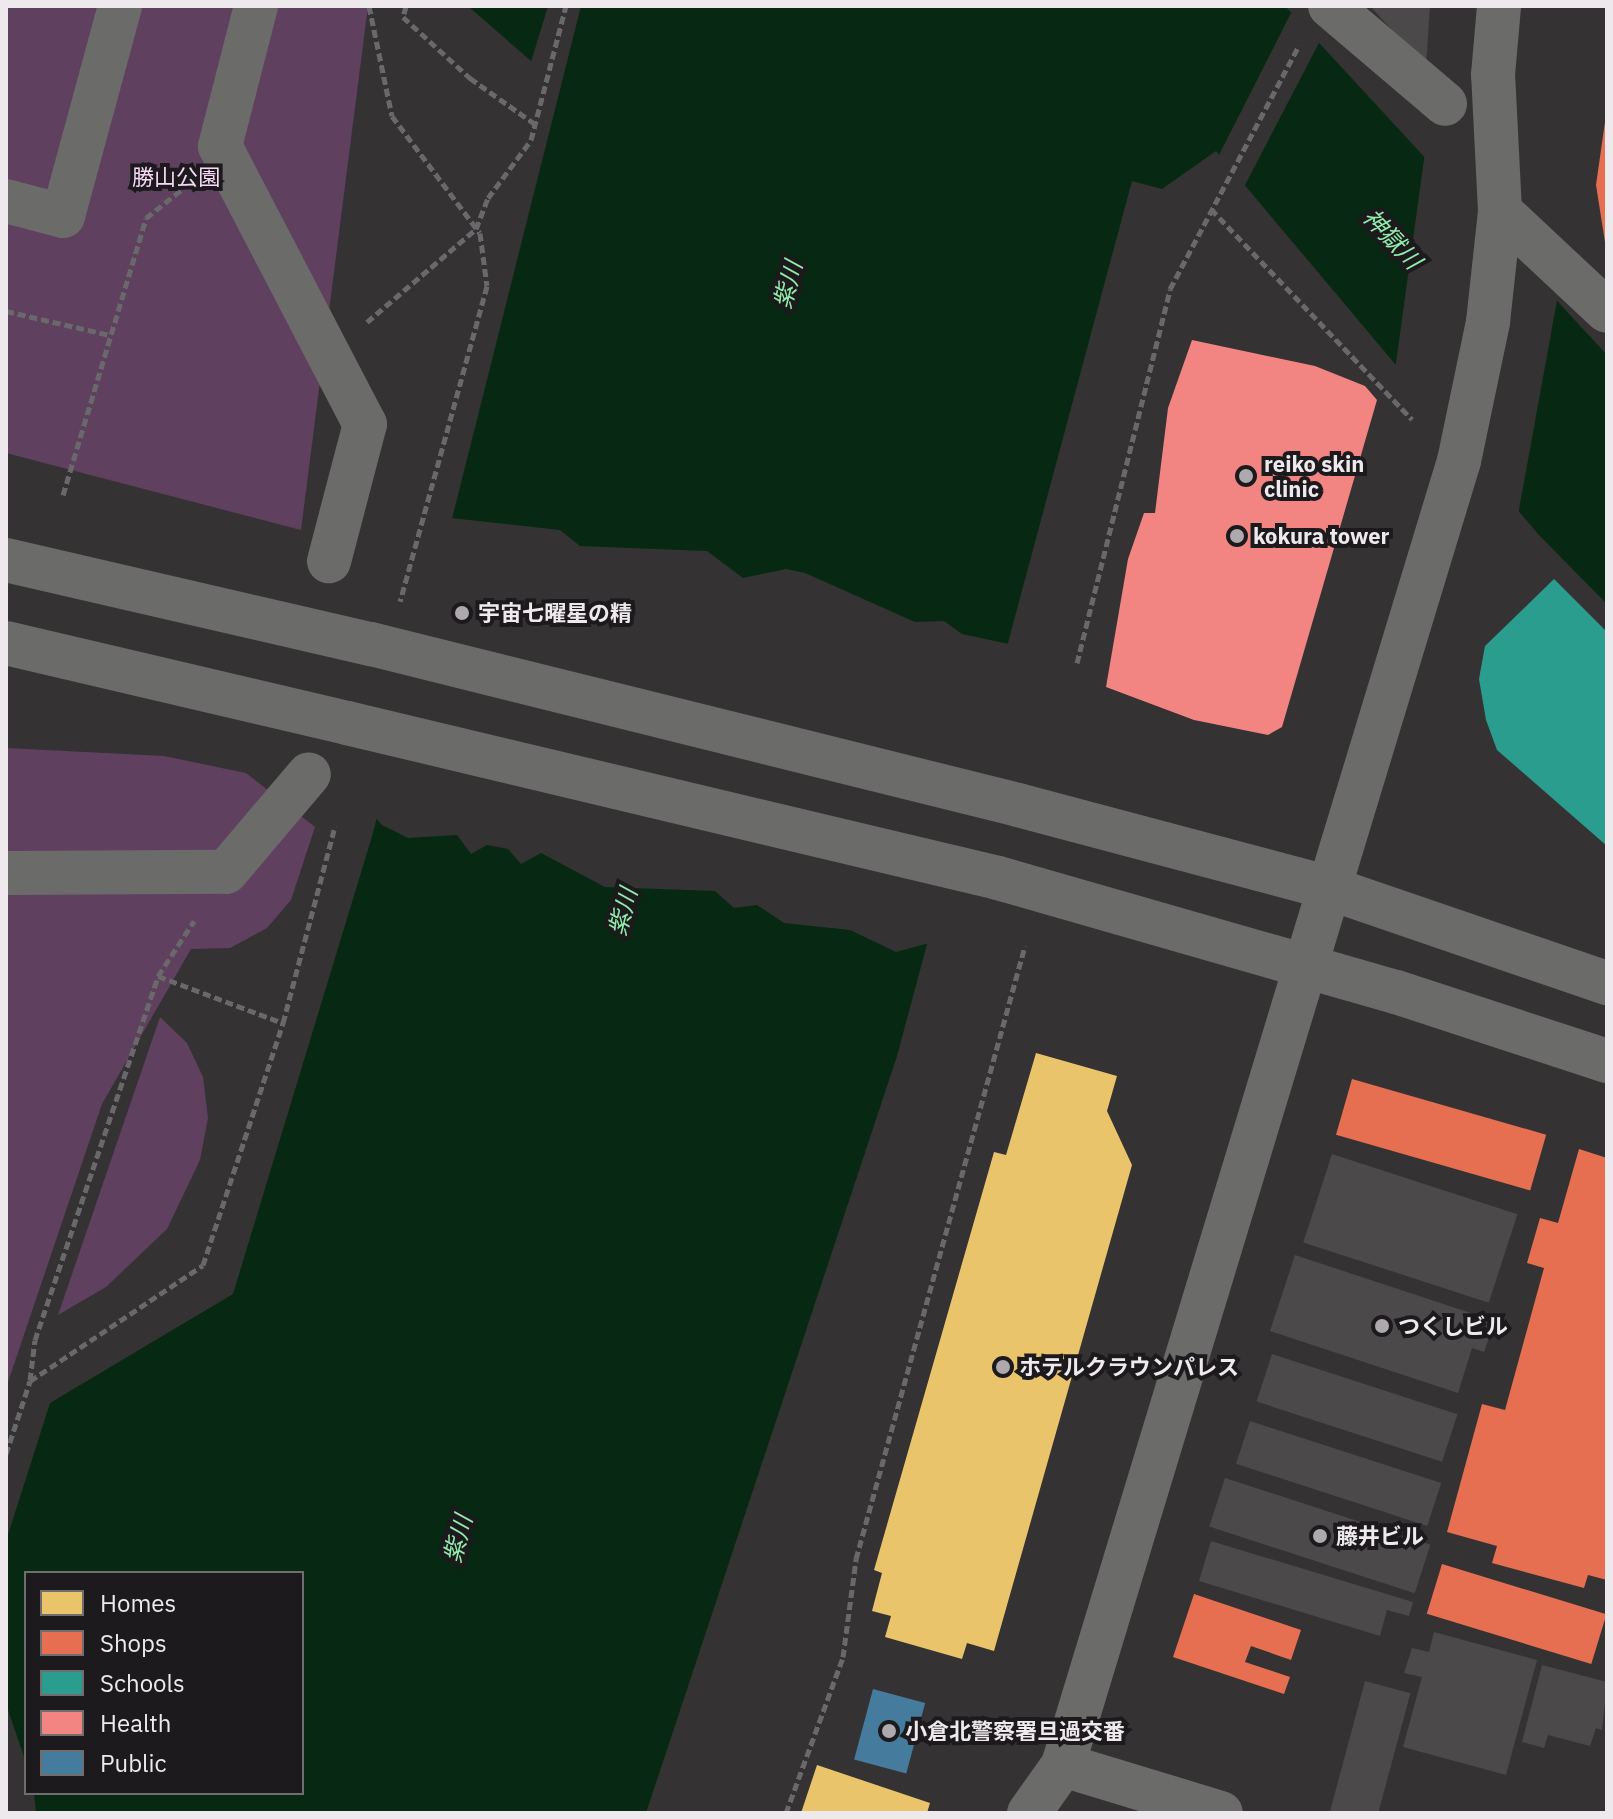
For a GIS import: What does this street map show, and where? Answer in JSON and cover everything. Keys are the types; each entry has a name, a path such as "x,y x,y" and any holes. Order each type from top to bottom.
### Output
{"street":[{"path":"6,201 63,216 120,6"},
{"path":"256,6 220,146 365,424 329,561"},
{"path":"1029,1813 1063,1765 1459,461 1488,322 1500,211 1493,75 1499,6"},
{"path":"1318,19 1445,104"},
{"path":"1500,211 1607,311"},
{"path":"6,560 371,644 1018,805 1329,888 1607,983"},
{"path":"6,643 998,878 1607,1061"},
{"path":"6,873 226,872 309,774"},
{"path":"1063,1765 1221,1813"}],"path":[{"path":"406,6 403,17 470,78 535,124"},
{"path":"368,321 476,229 535,124 566,6"},
{"path":"1077,663 1170,289 1222,185 1318,19"},
{"path":"63,495 146,218 174,191 231,165"},
{"path":"1210,208 1412,419"},
{"path":"6,311 110,335"},
{"path":"30,1381 203,1265 283,1023 335,828"},
{"path":"6,1454 30,1381 35,1340 158,976 226,872"},
{"path":"786,1813 843,1657 856,1559 1025,946"},
{"path":"158,976 283,1023"}],"green space":[{"name":"勝山公園","path":"6,6 368,6 301,530 6,453"},
{"path":"6,748 164,756 246,773 315,827 291,900 267,928 230,948 191,949 102,1104 6,1388"},
{"path":"160,1017 187,1043 203,1077 208,1118 200,1160 167,1229 106,1287 58,1315"}],"water":[{"path":"468,6 548,6 531,62 531,61"},
{"path":"581,6 1285,6 1607,355 1607,604 1538,534 1216,151 1162,189 1132,181 897,1056 646,1813 36,1813 34,1795 304,1795 304,1571 24,1571 24,1757 6,1704 6,1541 50,1403 233,1294 373,833"}],"pier":[{"path":"1293,9 1321,39 1243,189 1217,159"},
{"path":"1425,152 1558,295 1518,515 1395,370"},
{"path":"451,518 560,530 580,546 707,551 743,578 786,569 805,573 915,622 944,621 962,634 1014,645 933,942 896,952 850,930 784,923 757,905 734,908 715,891 605,887 541,853 521,864 508,849 487,845 471,854 457,835 408,838 382,825 374,816"}],"building: Homes":[{"name":"ホテルクラウンパレス","path":"1036,1053 1117,1076 1107,1111 1132,1165 994,1651 967,1643 962,1659 885,1637 891,1616 872,1611 882,1573 874,1570 994,1152 1006,1155"},
{"path":"817,1765 930,1803 927,1813 801,1813"}],"building: Shops":[{"path":"1607,122 1605,242 1596,185"},
{"path":"1352,1079 1546,1135 1530,1190 1336,1135"},
{"path":"1579,1149 1607,1158 1607,1580 1588,1575 1584,1588 1492,1563 1497,1546 1447,1532 1482,1404 1505,1410 1544,1268 1527,1263 1540,1218 1558,1223"},
{"path":"1442,1564 1606,1614 1591,1664 1427,1614"},
{"path":"1194,1594 1301,1630 1291,1660 1251,1646 1245,1662 1290,1677 1284,1694 1173,1657"}],"building: Schools":[{"path":"1554,579 1607,632 1607,846 1497,750 1486,720 1479,679 1485,646"}],"building: Health":[{"name":"kokura tower","path":"1192,340 1315,366 1365,386 1377,400 1282,727 1268,735 1194,720 1106,687 1128,559 1144,513 1155,513 1168,408"}],"building: Public":[{"name":"小倉北警察署旦過交番","path":"873,1689 925,1703 906,1773 854,1760"}],"building: Other":[{"path":"1370,6 1430,6 1426,67"},
{"path":"1332,1154 1517,1214 1489,1303 1303,1242"},
{"name":"つくしビル","path":"1295,1255 1495,1321 1484,1352 1472,1348 1458,1393 1270,1331"},
{"path":"1272,1354 1457,1414 1442,1462 1257,1402"},
{"path":"1250,1421 1441,1483 1427,1526 1236,1464"},
{"name":"藤井ビル","path":"1225,1478 1430,1545 1415,1593 1209,1527"},
{"path":"1211,1541 1413,1602 1409,1616 1387,1610 1380,1636 1199,1581"},
{"path":"1434,1632 1537,1660 1506,1775 1403,1747 1422,1677 1404,1673 1412,1648 1429,1652"},
{"path":"1542,1665 1607,1682 1602,1730 1596,1728 1590,1746 1548,1735 1544,1748 1522,1742"},
{"path":"1365,1681 1410,1693 1378,1813 1330,1813"}],"place":[{"name":"reiko skin clinic","path":"1246,476"},
{"name":"kokura tower","path":"1237,536"},
{"name":"宇宙七曜星の精","path":"462,613"},
{"name":"つくしビル","path":"1382,1326"},
{"name":"ホテルクラウンパレス","path":"1003,1367"},
{"name":"藤井ビル","path":"1320,1536"},
{"name":"小倉北警察署旦過交番","path":"889,1731"}],"water label":[{"name":"神獄川","path":"1392,239"},
{"name":"紫川","path":"788,285"},
{"name":"紫川","path":"623,912"},
{"name":"紫川","path":"458,1539"}]}
